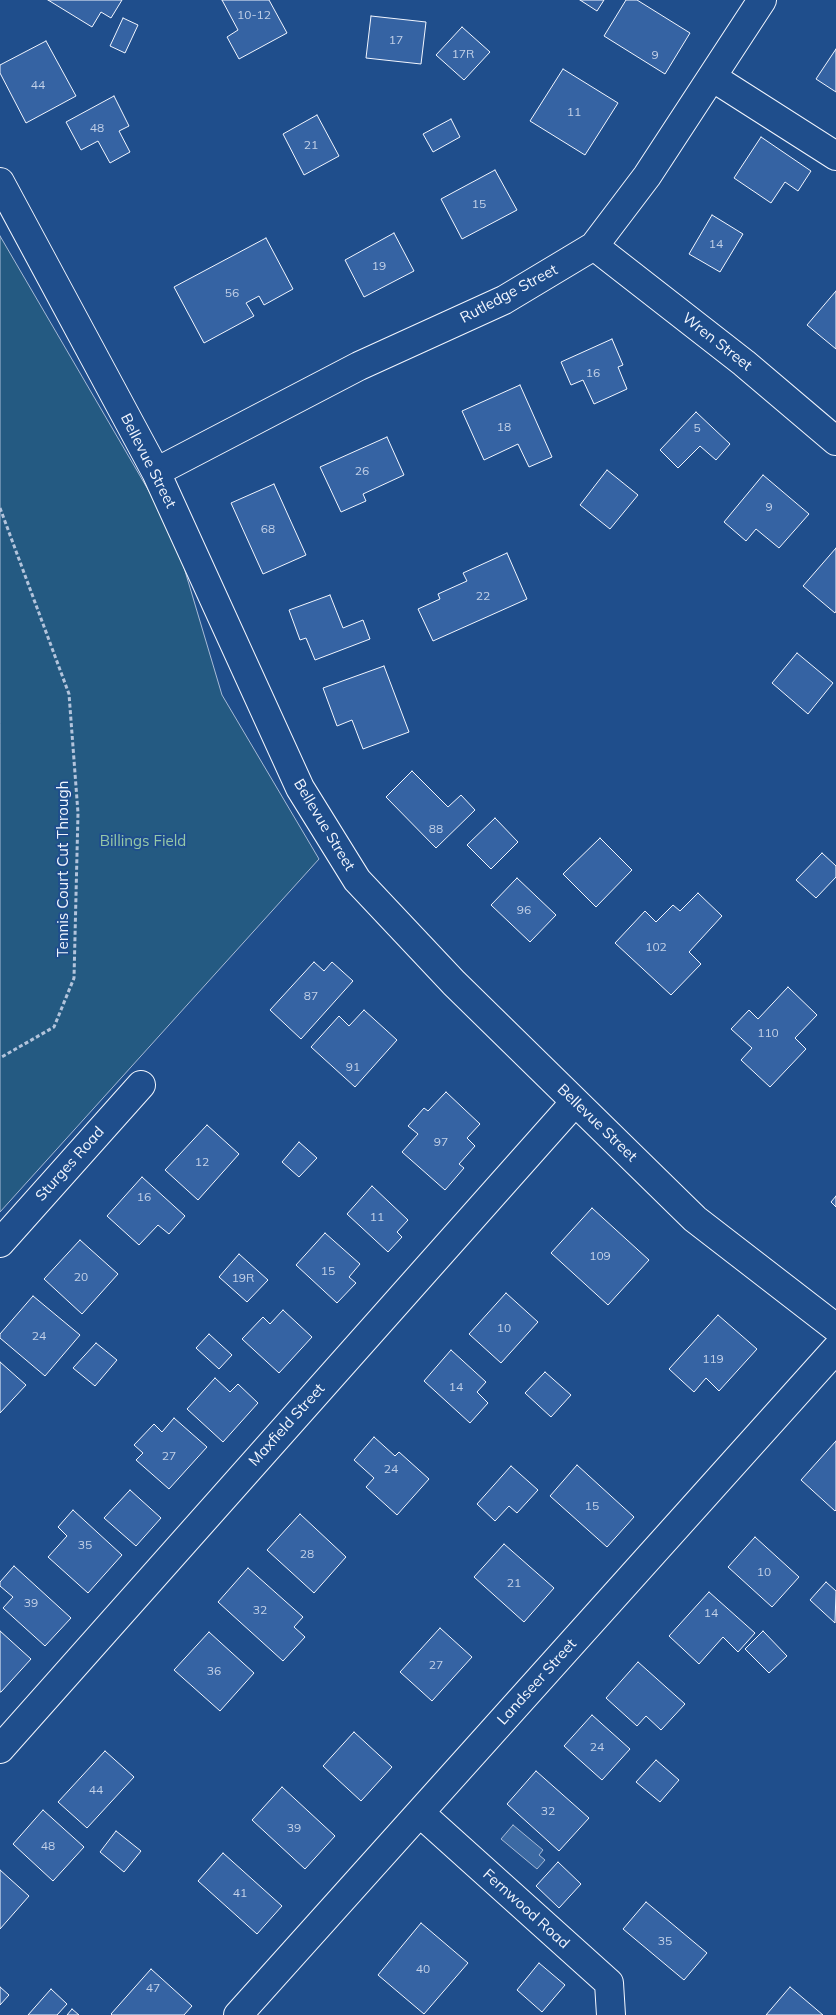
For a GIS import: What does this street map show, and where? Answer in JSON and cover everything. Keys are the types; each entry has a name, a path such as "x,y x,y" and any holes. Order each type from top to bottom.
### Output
{"street":[{"name":"Rutledge Street","path":"156,472 359,366 504,300 594,246 647,176 762,0"},
{"path":"712,77 836,156"},
{"name":"Bellevue Street","path":"0,182 156,472 300,788 357,880 454,983 695,1219 836,1328"},
{"name":"Wren Street","path":"594,246 744,363 836,441"},
{"name":"Sturges Road","path":"0,1243 141,1085"},
{"name":"Maxfield Street","path":"0,1749 574,1102"},
{"name":"Landseer Street","path":"238,2015 836,1349"},
{"name":"Fernwood Road","path":"420,1813 609,1983 611,2015"}],"path":[{"name":"Tennis Court Cut Through","path":"0,508 69,694 78,813 74,978 54,1027 0,1058"}],"green space":[{"name":"Billings Field","path":"0,236 174,534 222,695 319,859 0,1212"}],"shaded area":[{"path":"513,1825 543,1850 539,1855 545,1860 537,1869 501,1839"}],"building":[{"path":"48,0 122,0 111,18 101,12 92,27"},
{"path":"222,0 269,0 287,33 239,59 227,37 238,30"},
{"path":"580,0 604,0 597,11"},
{"path":"626,0 637,0 690,33 665,74 604,36"},
{"path":"371,16 426,22 421,64 366,58"},
{"path":"123,18 138,25 125,53 110,46"},
{"path":"462,27 490,52 464,80 436,55"},
{"path":"46,41 76,96 26,123 0,73 0,65"},
{"path":"836,49 836,92 816,79"},
{"path":"563,69 618,103 585,155 530,121"},
{"path":"114,96 129,126 119,131 130,152 110,163 98,141 81,150 66,122"},
{"path":"317,115 339,156 304,175 283,134"},
{"path":"451,119 460,137 433,152 423,134"},
{"path":"761,137 811,171 798,191 785,182 771,203 734,178"},
{"path":"495,170 517,210 462,239 441,199"},
{"path":"712,215 743,234 720,272 689,254"},
{"path":"394,233 414,271 364,297 345,260"},
{"path":"266,238 293,289 264,305 259,296 246,303 254,316 204,343 174,287"},
{"path":"836,291 836,349 807,325"},
{"path":"612,339 623,365 618,367 627,389 594,404 583,380 571,385 561,362"},
{"path":"520,385 552,457 529,467 518,444 484,460 462,411"},
{"path":"696,412 730,444 716,460 700,446 678,468 660,450"},
{"path":"387,437 404,475 363,494 366,501 341,512 320,467"},
{"path":"607,470 638,495 610,529 580,505"},
{"path":"763,475 809,514 779,548 756,529 746,541 724,522"},
{"path":"274,484 306,555 263,574 231,503"},
{"path":"836,548 836,611 835,613 803,586"},
{"path":"507,553 527,599 433,641 418,609 440,599 438,594 467,581 463,573"},
{"path":"330,595 343,628 363,620 370,639 315,660 306,638 300,640 289,610"},
{"path":"797,653 833,683 808,714 772,683"},
{"path":"384,666 409,732 363,749 352,720 337,726 323,688"},
{"path":"412,771 448,807 461,795 475,810 436,848 386,797"},
{"path":"495,818 518,842 491,869 467,845"},
{"path":"600,838 632,870 596,907 563,874"},
{"path":"822,853 836,866 836,877 816,898 796,880"},
{"path":"517,878 556,915 530,942 491,905"},
{"path":"698,893 722,916 689,952 701,964 671,995 615,943 645,911 656,922 673,905 680,911"},
{"path":"314,962 324,971 332,962 353,981 301,1039 270,1010"},
{"path":"788,987 817,1015 795,1038 806,1049 770,1087 741,1060 752,1048 731,1029 749,1010 758,1019"},
{"path":"364,1010 397,1040 355,1087 311,1047 339,1016 349,1026"},
{"path":"446,1092 480,1124 467,1138 475,1146 459,1164 464,1168 445,1190 402,1152 418,1134 408,1126 424,1108 428,1111"},
{"path":"207,1125 239,1154 198,1200 165,1170"},
{"path":"299,1142 317,1158 299,1177 282,1162"},
{"path":"142,1177 185,1216 169,1234 158,1225 139,1245 107,1216"},
{"path":"372,1186 408,1220 397,1232 402,1237 388,1252 347,1214"},
{"path":"836,1196 836,1207 831,1202"},
{"path":"592,1208 649,1260 608,1305 551,1253"},
{"path":"325,1233 360,1264 349,1277 356,1283 337,1303 296,1265"},
{"path":"80,1240 118,1274 82,1314 44,1279"},
{"path":"239,1254 268,1280 247,1302 219,1277"},
{"path":"506,1293 538,1322 501,1363 469,1334"},
{"path":"33,1296 80,1335 45,1376 0,1338 0,1334"},
{"path":"283,1310 312,1337 279,1373 242,1339 263,1317 270,1324"},
{"path":"718,1315 757,1349 719,1391 706,1378 694,1392 669,1369"},
{"path":"209,1334 232,1355 219,1369 196,1348"},
{"path":"96,1343 117,1360 95,1386 73,1368"},
{"path":"451,1350 486,1382 477,1392 488,1403 470,1423 424,1381"},
{"path":"0,1362 26,1385 0,1413"},
{"path":"545,1372 571,1395 551,1417 525,1393"},
{"path":"215,1378 230,1392 238,1384 258,1403 223,1442 187,1409"},
{"path":"174,1418 207,1447 169,1489 136,1460 143,1453 134,1445 154,1424 162,1432"},
{"path":"374,1437 395,1456 399,1452 429,1479 397,1515 366,1487 374,1478 354,1460"},
{"path":"836,1441 836,1510 835,1511 801,1480"},
{"path":"577,1465 634,1517 607,1547 550,1496"},
{"path":"511,1466 538,1490 517,1513 509,1506 495,1521 477,1504"},
{"path":"130,1490 161,1518 136,1546 104,1518"},
{"path":"73,1510 122,1555 88,1593 48,1557 67,1536 58,1527"},
{"path":"300,1514 346,1557 314,1593 267,1550"},
{"path":"755,1537 799,1577 772,1607 728,1567"},
{"path":"504,1544 554,1588 524,1622 474,1577"},
{"path":"14,1566 71,1618 45,1646 3,1608 13,1597 0,1586 0,1582"},
{"path":"248,1568 303,1617 294,1627 305,1637 283,1661 218,1602"},
{"path":"826,1582 836,1591 835,1623 810,1600"},
{"path":"709,1592 755,1633 738,1652 723,1637 699,1664 669,1636"},
{"path":"440,1628 472,1657 432,1701 400,1672"},
{"path":"0,1631 31,1659 1,1692 0,1692"},
{"path":"763,1631 787,1656 769,1673 745,1649"},
{"path":"209,1632 254,1673 220,1711 174,1670"},
{"path":"638,1662 685,1704 661,1730 646,1716 637,1726 606,1698"},
{"path":"592,1715 630,1749 602,1780 564,1746"},
{"path":"354,1732 392,1767 361,1801 323,1766"},
{"path":"105,1751 134,1777 87,1828 58,1802"},
{"path":"656,1760 679,1780 660,1802 636,1782"},
{"path":"536,1771 589,1818 559,1851 507,1804"},
{"path":"282,1787 335,1836 305,1869 252,1820"},
{"path":"43,1810 84,1847 53,1881 13,1844"},
{"path":"116,1831 141,1851 124,1872 100,1852"},
{"path":"223,1853 282,1906 257,1934 198,1881"},
{"path":"558,1862 581,1884 559,1908 536,1886"},
{"path":"0,1870 29,1896 0,1929"},
{"path":"646,1902 707,1953 684,1980 623,1929"},
{"path":"421,1923 468,1963 424,2014 378,1975"},
{"path":"539,1963 565,1985 542,2012 517,1990"},
{"path":"151,1969 192,2006 184,2015 112,2015 111,2014"},
{"path":"0,1987 9,1995 0,2005"},
{"path":"790,1987 823,2015 766,2015"},
{"path":"51,1989 67,2004 57,2015 28,2015"},
{"path":"72,2009 79,2015 67,2015"}]}
